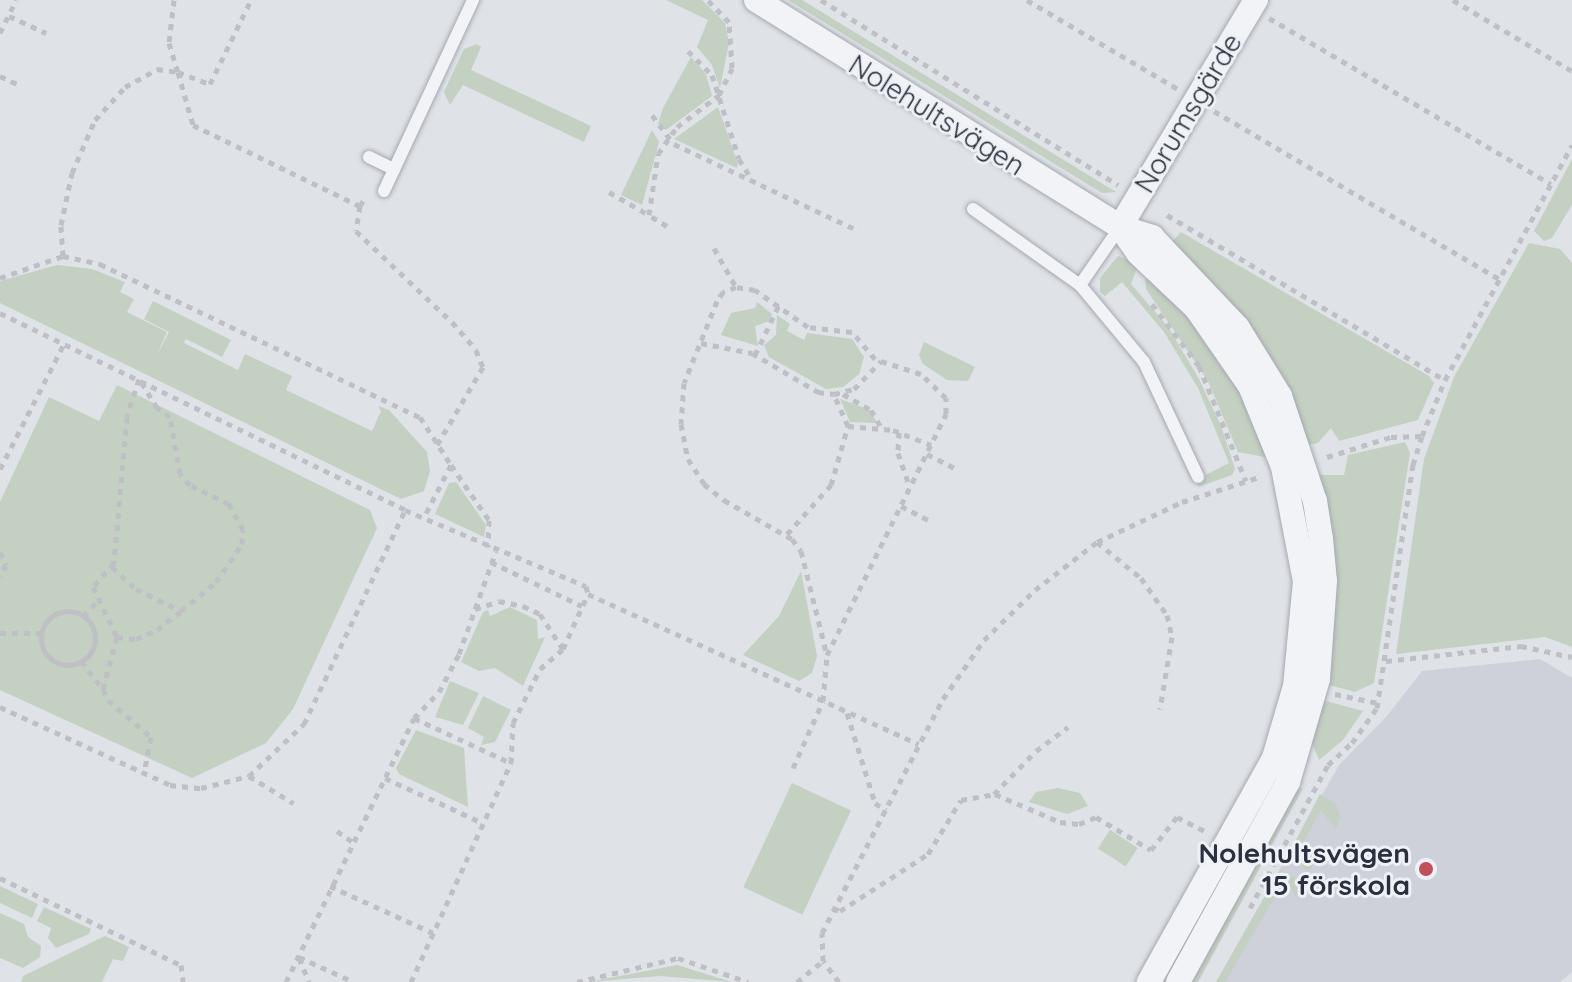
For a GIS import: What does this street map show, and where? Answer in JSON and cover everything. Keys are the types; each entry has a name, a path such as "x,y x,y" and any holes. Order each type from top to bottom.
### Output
{"street":[{"name":"Nolehultsvägen","path":"756,0 1120,227 1152,237 1155,254 1250,386 1283,467 1305,581 1295,686 1274,758 1149,982"},
{"name":"Norumsgärde","path":"1120,227 1253,4"},
{"name":"Nolehultsvägen","path":"1155,254 1238,328 1280,396 1315,501 1325,581 1318,679 1294,766 1178,982"}],"lane":[{"path":"384,191 473,0"},
{"path":"369,157 394,169"},
{"path":"973,209 1080,285 1144,362 1198,477"},
{"path":"1080,285 1120,227"}],"path":[{"path":"0,33 16,0"},
{"path":"174,0 169,43 193,125 360,206"},
{"path":"63,256 61,225 72,173 95,120 125,87 157,69 178,72 210,84 251,0"},
{"path":"649,215 652,179 667,138 719,95 732,68 733,34 729,22 708,0"},
{"path":"1027,0 1499,279"},
{"path":"1453,0 1572,71"},
{"path":"1253,4 1551,184"},
{"path":"9,16 46,33"},
{"path":"688,51 704,63 719,95 739,159 752,178"},
{"path":"0,76 21,86"},
{"path":"652,115 667,138 859,231"},
{"path":"1244,919 1328,765 1369,722 1386,661 1413,465 1422,436 1445,380 1572,145"},
{"path":"384,191 373,185 360,206 356,231 452,322 476,350 483,367 437,445"},
{"path":"609,192 667,226"},
{"path":"1179,222 1155,254 1139,286 1199,366 1246,481"},
{"path":"714,248 736,287"},
{"path":"0,278 63,256 100,264 420,417 489,520 488,547"},
{"path":"793,768 823,701 827,655 801,551 787,534 724,500 704,484 688,459 681,424 684,383 717,301 736,287 755,290 808,327 852,332 881,361 921,374 946,398 946,414 827,655"},
{"path":"755,355 779,305"},
{"path":"0,313 405,510 496,551"},
{"path":"701,343 755,355 818,392 834,394 843,393 881,361"},
{"path":"0,469 64,344"},
{"path":"103,689 117,637 93,587 112,567 127,417 139,379"},
{"path":"117,637 136,639 157,630 216,582 242,544 243,530 229,504 190,485 180,474 170,417 157,408 139,379"},
{"path":"843,393 871,410 882,429"},
{"path":"787,534 831,485 848,426 834,394"},
{"path":"848,426 899,432 931,445"},
{"path":"899,432 902,472 911,488"},
{"path":"1327,457 1391,437 1422,436"},
{"path":"927,454 956,469"},
{"path":"424,517 451,465"},
{"path":"839,982 823,961 822,933 919,744 960,670 984,640 1035,590 1097,542 1182,502 1272,473"},
{"path":"901,506 931,521"},
{"path":"0,707 170,785 201,788 249,776 304,724 405,510"},
{"path":"1097,542 1141,578 1167,615 1172,637 1160,709"},
{"path":"286,982 414,718 439,692 475,609 491,562 496,551 502,548 586,586 588,594 563,649 540,669 513,723 511,763 411,982"},
{"path":"0,552 6,565 0,577"},
{"path":"491,562 582,606"},
{"path":"112,567 136,589 181,611"},
{"path":"588,594 919,744"},
{"path":"83,616 98,601"},
{"path":"475,609 499,601 523,606 540,614 563,649"},
{"path":"41,633 56,613 83,616"},
{"path":"41,633 50,658 66,664 81,661 95,637 83,616"},
{"path":"0,631 41,633"},
{"path":"1386,661 1521,646 1572,657"},
{"path":"81,661 108,700 151,737 144,773"},
{"path":"847,712 875,803 886,810"},
{"path":"414,718 511,763"},
{"path":"994,794 1036,751 1068,727"},
{"path":"249,776 293,803"},
{"path":"385,778 483,823"},
{"path":"833,908 840,911 928,854 961,800 994,794 1060,822 1079,824 1096,817 1151,850 1177,817 1212,836"},
{"path":"337,831 354,843"},
{"path":"0,878 181,965 183,982"},
{"path":"330,886 433,933"},
{"path":"299,957 309,982"},
{"path":"299,957 354,982"},
{"path":"577,982 678,958 748,982"},
{"path":"797,982 823,961"}],"shaded area":[{"name":"Nolehultsvägen 15 förskola","path":"1540,659 1572,678 1572,972 1560,982 1216,982 1339,765 1387,716 1422,671"}],"green space":[{"path":"666,0 702,0 725,23 729,43 720,88 712,65 697,47 708,20"},
{"path":"788,0 802,0 1116,192 1102,193"},
{"path":"477,44 481,47 471,70 591,126 584,142 463,85 450,105 444,92 464,49"},
{"path":"691,57 706,74 712,96 666,130 658,124 663,108"},
{"path":"718,107 738,164 737,168 674,139"},
{"path":"652,130 659,142 642,205 621,195"},
{"path":"1572,159 1572,205 1552,238 1544,241 1534,231"},
{"path":"1181,232 1429,376 1434,383 1418,420 1339,441 1331,428 1318,443 1308,445 1211,282 1171,243"},
{"path":"1529,243 1560,249 1572,263 1572,647 1545,637 1396,654 1424,459 1454,377"},
{"path":"1118,256 1132,261 1137,268 1131,284 1168,327 1199,379 1221,426 1235,469 1232,475 1198,487 1196,480 1229,463 1198,388 1164,332 1122,282 1105,296 1100,292 1100,278"},
{"path":"57,265 92,269 125,282 120,292 134,299 127,312 167,332 156,357 169,332 144,319 153,301 231,340 222,357 186,339 184,343 238,370 245,354 292,376 286,390 372,431 381,411 378,406 389,410 427,452 430,471 424,491 401,499 0,303 0,281"},
{"path":"1152,275 1226,359 1274,459 1238,452 1208,381 1146,289 1145,280"},
{"path":"757,302 772,314 770,321 755,326 758,346 721,335 731,313 755,308"},
{"path":"777,315 790,324 787,331 804,340 807,333 852,339 864,357 859,374 843,387 826,389 769,357 764,345 776,335"},
{"path":"924,342 975,367 968,381 947,380 923,364 919,355"},
{"path":"117,385 370,510 377,528 293,709 266,743 192,778 0,690 0,502 49,397 99,421"},
{"path":"840,399 870,410 877,423 850,422"},
{"path":"1405,442 1410,453 1374,683 1355,692 1326,684 1318,475 1344,475 1348,455"},
{"path":"456,482 486,525 484,537 435,514 449,483"},
{"path":"801,571 817,656 812,673 799,681 743,655 779,616"},
{"path":"510,607 537,620 538,639 545,637 523,686 495,668 479,671 461,662 483,612 488,610 490,616"},
{"path":"450,681 479,693 463,725 435,717"},
{"path":"483,696 511,710 495,742 481,745 484,737 468,728"},
{"path":"1322,700 1363,711 1343,740 1319,760 1312,743"},
{"path":"416,730 464,748 468,807 399,774 396,768"},
{"path":"792,783 851,810 802,915 743,887"},
{"path":"1058,788 1080,793 1088,806 1067,814 1029,802 1036,792"},
{"path":"1303,788 1198,982 1186,982 1294,790"},
{"path":"1320,794 1336,804 1340,816 1336,829 1321,810 1302,844 1313,864 1310,871 1286,859"},
{"path":"1110,830 1138,848 1126,866 1098,848"},
{"path":"1280,870 1304,882 1296,896 1285,880 1225,982 1216,982"},
{"path":"0,886 38,904 32,918 0,903"},
{"path":"44,907 91,929 89,934 56,948 48,938 51,928 37,921"},
{"path":"0,913 24,924 28,937 41,946 40,957 23,968 0,958"},
{"path":"105,936 129,947 123,961 113,959 102,982 21,982 23,976"},
{"path":"677,965 732,982 660,976 589,982"}],"place":[{"name":"Nolehultsvägen 15 förskola","path":"1426,869"}]}
